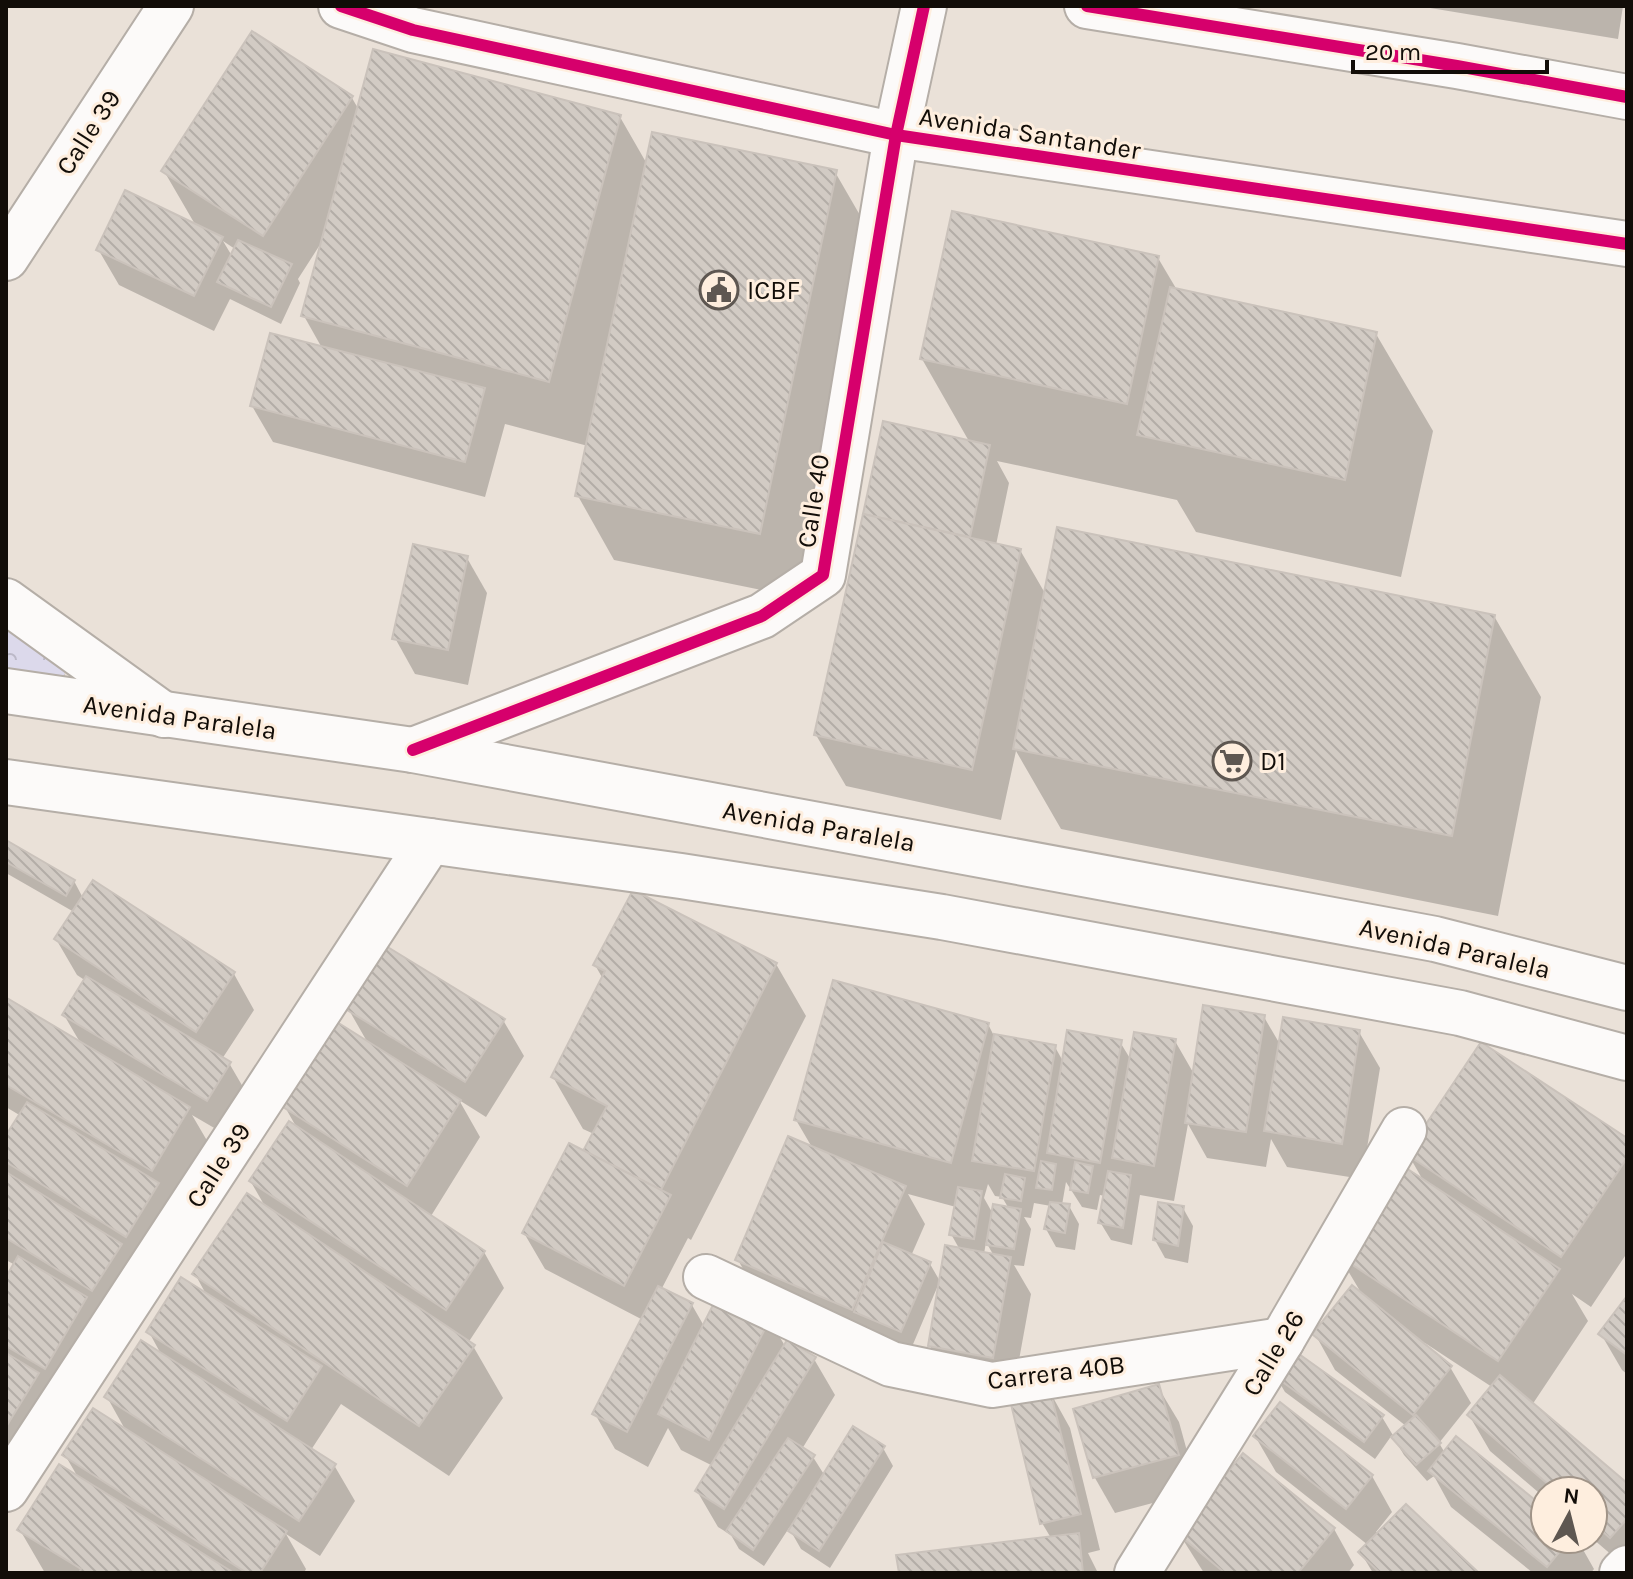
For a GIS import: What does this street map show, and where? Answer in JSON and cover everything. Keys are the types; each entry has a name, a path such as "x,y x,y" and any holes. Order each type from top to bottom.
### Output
{"main road":[{"name":"Calle 39","path":"6,258 171,6"},
{"name":"Avenida Santander","path":"341,6 413,30 896,135 1627,244"},
{"path":"896,135 924,6"},
{"path":"1087,6 1627,97"},
{"name":"Calle 40","path":"413,750 762,616 823,575 896,135"},
{"path":"6,601 164,715"},
{"name":"Avenida Paralela","path":"6,691 413,750 1435,939 1627,988"},
{"path":"6,782 681,876 1090,943 1460,1013 1627,1058"},
{"name":"Calle 39","path":"6,1489 430,841"},
{"name":"Calle 26","path":"1137,1573 1282,1340 1404,1130"},
{"name":"Carrera 40B","path":"706,1277 891,1364 992,1385 1282,1340"},
{"path":"1622,1573 1627,1568"}],"green space":[{"path":"6,625 64,663 65,683 6,672"}],"building":[{"path":"252,31 353,96 263,236 161,171"},
{"path":"373,49 621,115 549,382 301,316"},
{"path":"652,132 837,170 760,534 575,496"},
{"path":"125,190 223,237 194,296 96,250"},
{"path":"952,211 1159,256 1127,404 920,359"},
{"path":"238,240 292,264 271,307 217,282"},
{"path":"1170,287 1377,332 1345,480 1137,435"},
{"path":"270,333 485,388 465,462 250,406"},
{"path":"883,421 990,445 970,537 863,514"},
{"path":"863,514 1021,549 972,770 814,735"},
{"path":"1057,527 1495,615 1452,836 1013,749"},
{"path":"413,544 468,556 448,650 392,639"},
{"path":"6,840 75,880 66,896 6,862"},
{"path":"93,880 235,972 196,1032 54,939"},
{"path":"633,890 777,963 661,1190 583,1151 607,1106 551,1077 605,971 593,965"},
{"path":"386,946 505,1019 465,1082 347,1010"},
{"path":"86,976 231,1062 207,1101 62,1015"},
{"path":"833,980 989,1023 951,1163 794,1120"},
{"path":"7,998 190,1107 152,1171 6,1085"},
{"path":"1203,1005 1265,1015 1246,1132 1185,1123"},
{"path":"1283,1017 1360,1030 1342,1144 1264,1131"},
{"path":"337,1022 461,1100 407,1186 283,1107"},
{"path":"1067,1030 1122,1040 1100,1163 1047,1153"},
{"path":"1134,1032 1176,1039 1154,1166 1112,1158"},
{"path":"994,1034 1056,1045 1034,1171 972,1161"},
{"path":"1481,1042 1627,1138 1627,1158 1561,1257 1406,1154"},
{"path":"27,1102 159,1183 126,1237 6,1162 6,1135"},
{"path":"289,1121 485,1251 446,1310 249,1181"},
{"path":"788,1136 906,1186 852,1310 735,1260"},
{"path":"569,1143 671,1195 624,1286 522,1233"},
{"path":"1041,1161 1056,1164 1052,1190 1036,1188"},
{"path":"1075,1162 1093,1166 1088,1193 1070,1190"},
{"path":"1397,1162 1560,1269 1498,1361 1336,1254"},
{"path":"1108,1171 1131,1175 1123,1228 1098,1223"},
{"path":"6,1172 122,1244 92,1291 6,1238"},
{"path":"1005,1174 1025,1178 1021,1201 1000,1198"},
{"path":"958,1187 982,1191 974,1239 949,1235"},
{"path":"247,1193 475,1345 419,1426 192,1274"},
{"path":"1050,1202 1070,1204 1065,1233 1044,1229"},
{"path":"1158,1202 1184,1206 1178,1246 1153,1240"},
{"path":"993,1204 1021,1209 1014,1249 986,1245"},
{"path":"883,1242 931,1262 901,1332 854,1312"},
{"path":"945,1245 1011,1257 993,1358 928,1346"},
{"path":"18,1256 87,1297 45,1369 6,1346 6,1277"},
{"path":"181,1277 322,1366 287,1421 146,1332"},
{"path":"1352,1285 1452,1366 1413,1415 1312,1334"},
{"path":"658,1286 693,1303 627,1432 592,1414"},
{"path":"720,1291 771,1317 709,1440 658,1414"},
{"path":"1627,1296 1627,1355 1598,1334"},
{"path":"141,1340 336,1464 299,1521 104,1397"},
{"path":"787,1340 816,1357 724,1509 695,1491"},
{"path":"1292,1349 1384,1415 1364,1442 1272,1374"},
{"path":"6,1353 39,1373 6,1427"},
{"path":"1500,1375 1627,1483 1627,1519 1609,1537 1609,1475 1537,1475 1467,1415"},
{"path":"1159,1384 1179,1455 1093,1478 1073,1409"},
{"path":"1050,1390 1081,1514 1040,1524 1010,1400"},
{"path":"1280,1402 1373,1475 1346,1509 1253,1436"},
{"path":"93,1408 287,1531 260,1573 247,1573 62,1455"},
{"path":"1416,1415 1441,1443 1416,1465 1391,1437"},
{"path":"853,1426 885,1446 819,1551 788,1531"},
{"path":"1456,1436 1529,1495 1529,1552 1428,1471"},
{"path":"788,1438 815,1455 753,1550 726,1531"},
{"path":"1243,1453 1335,1528 1298,1573 1225,1573 1178,1534"},
{"path":"59,1464 234,1573 79,1573 81,1569 17,1530"},
{"path":"1406,1504 1479,1573 1380,1573 1358,1552"},
{"path":"1079,1533 1083,1573 899,1573 896,1555"},
{"path":"1532,1555 1557,1555 1547,1567"}],"cycle path":[{"path":"341,6 413,30 896,135 1627,244"},
{"path":"413,750 762,616 823,575 896,135 924,6"},
{"path":"1087,6 1627,97"}],"place":[{"name":"ICBF","path":"719,290"},
{"name":"D1","path":"1232,761"}]}
